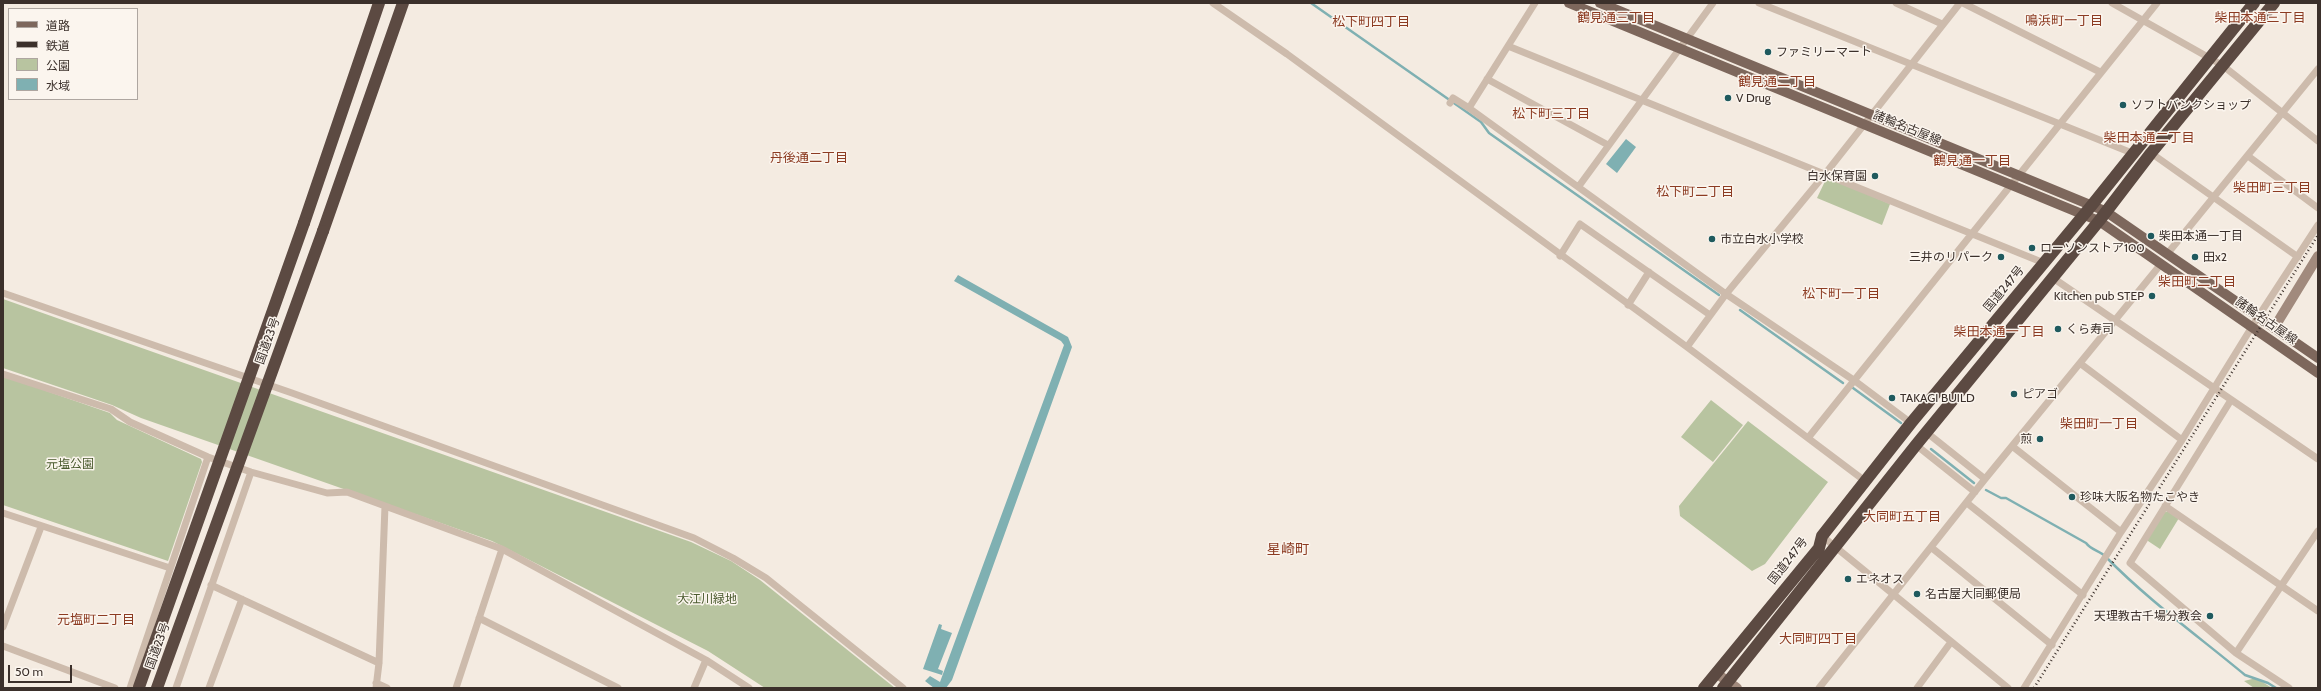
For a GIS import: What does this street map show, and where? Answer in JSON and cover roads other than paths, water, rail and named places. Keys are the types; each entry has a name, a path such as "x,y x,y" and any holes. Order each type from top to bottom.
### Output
{"highway":[{"name":"国道23号","path":"136,688 304,223 379,3"},
{"name":"国道23号","path":"157,688 323,231 403,3"},
{"name":"国道247号","path":"1704,688 1819,548 1822,536 1911,423 2092,205 2254,3"},
{"path":"1729,686 1926,432 2053,278 2151,153 2274,3"}],"main road":[{"name":"諸輪名古屋線","path":"1569,3 2083,215 2102,216 2168,254 2318,358"},
{"name":"諸輪名古屋線","path":"1600,3 2092,205 2102,216 2161,264 2318,373"}],"street":[{"path":"1213,3 1286,54 1560,256 1687,347 1865,481"},
{"path":"1469,108 1535,3"},
{"path":"1579,186 1641,98 1681,49 1713,3"},
{"path":"1759,3 2132,154"},
{"path":"1896,3 1942,24"},
{"path":"1687,347 1726,294 1825,174 1871,113 1942,24 1961,3 2100,72"},
{"path":"2112,3 2222,66 2283,112 2318,141"},
{"path":"1808,438 1972,235 2100,72 2157,3"},
{"path":"1508,46 1641,98 1972,235 2044,263"},
{"path":"2168,254 2318,69"},
{"path":"1487,79 1608,145"},
{"path":"1451,102 1453,98 1469,108 1579,186 1726,294 1855,381 1911,423"},
{"path":"2151,153 2298,257"},
{"path":"2248,156 2318,208"},
{"path":"1560,256 1580,224 1710,315"},
{"path":"2024,688 2121,532 2182,440 2258,316 2318,225"},
{"path":"2274,328 2318,256"},
{"path":"1824,687 1893,595 1932,548 1985,479 2081,364 2161,264"},
{"path":"1628,305 1649,272"},
{"path":"2053,278 2318,459"},
{"path":"3,293 292,393 694,538 734,558 766,578 904,688"},
{"path":"2081,364 2182,440"},
{"path":"3,374 111,409 130,422 208,457 251,472 327,493 347,492 502,549 706,660 750,688"},
{"path":"2231,400 2130,563 2236,653 2289,688"},
{"path":"1926,432 1985,479"},
{"path":"1916,445 1976,492"},
{"path":"2012,446 2121,532"},
{"path":"136,688 170,568 208,457"},
{"path":"176,688 251,472"},
{"path":"1967,503 2082,595"},
{"path":"385,506 379,663 376,685 387,688"},
{"path":"2165,506 2318,611"},
{"path":"3,513 41,527 170,568"},
{"path":"3,627 41,527"},
{"path":"2236,653 2318,531"},
{"path":"1822,536 2004,687"},
{"path":"1932,548 2052,645"},
{"path":"456,688 502,549"},
{"path":"211,585 379,663"},
{"path":"209,688 242,599"},
{"path":"479,618 618,688"},
{"path":"1917,688 1951,642"},
{"path":"3,646 115,688"},
{"path":"694,688 706,660"},
{"path":"1716,673 1729,686"}],"water":[{"path":"1626,139 1636,147 1617,173 1606,164"},
{"path":"958,275 1068,337 1072,347 952,680 946,688 934,688 925,681 930,676 940,682 1064,345 1061,341 954,281"},
{"path":"939,624 942,625 941,629 952,633 938,669 943,671 942,675 923,669"}],"waterway":[{"path":"1311,3 1481,122 1489,133 1719,295"},
{"path":"1740,310 1843,383"},
{"path":"1853,388 1901,423"},
{"path":"1931,449 1974,483"},
{"path":"1986,490 2001,498 2006,498 2086,543 2104,555 2156,603 2245,675 2268,683 2276,688"}],"railway":[{"path":"2034,688 2318,235"}],"place":[{"name":"ファミリーマート","path":"1768,52"},
{"name":"V Drug","path":"1728,98"},
{"name":"ソフトバンクショップ","path":"2123,105"},
{"name":"白水保育園","path":"1875,176"},
{"name":"柴田本通一丁目","path":"2151,236"},
{"name":"市立白水小学校","path":"1712,239"},
{"name":"ローソンストア100","path":"2032,248"},
{"name":"三井のリパーク","path":"2001,257"},
{"name":"田x2","path":"2195,257"},
{"name":"Kitchen pub STEP","path":"2152,296"},
{"name":"くら寿司","path":"2058,329"},
{"name":"ピアゴ","path":"2014,394"},
{"name":"TAKAGI BUILD","path":"1892,398"},
{"name":"煎","path":"2040,439"},
{"name":"珍味大阪名物たこやき","path":"2072,497"},
{"name":"エネオス","path":"1848,579"},
{"name":"名古屋大同郵便局","path":"1917,594"},
{"name":"天理教古千場分教会","path":"2210,616"}],"district":[{"name":"鶴見通三丁目","path":"1616,18"},
{"name":"柴田本通三丁目","path":"2260,18"},
{"name":"鳴浜町一丁目","path":"2064,21"},
{"name":"松下町四丁目","path":"1371,22"},
{"name":"鶴見通二丁目","path":"1777,82"},
{"name":"松下町三丁目","path":"1551,114"},
{"name":"柴田本通二丁目","path":"2149,138"},
{"name":"丹後通二丁目","path":"809,158"},
{"name":"鶴見通一丁目","path":"1972,161"},
{"name":"柴田町三丁目","path":"2272,188"},
{"name":"松下町二丁目","path":"1695,192"},
{"name":"柴田町二丁目","path":"2197,282"},
{"name":"松下町一丁目","path":"1841,294"},
{"name":"柴田本通一丁目","path":"1999,332"},
{"name":"柴田町一丁目","path":"2099,424"},
{"name":"大同町五丁目","path":"1902,517"},
{"name":"星崎町","path":"1288,550"},
{"name":"元塩町二丁目","path":"96,620"},
{"name":"大同町四丁目","path":"1818,639"}],"park label":[{"name":"元塩公園","path":"70,464"},
{"name":"大江川緑地","path":"707,599"}]}
